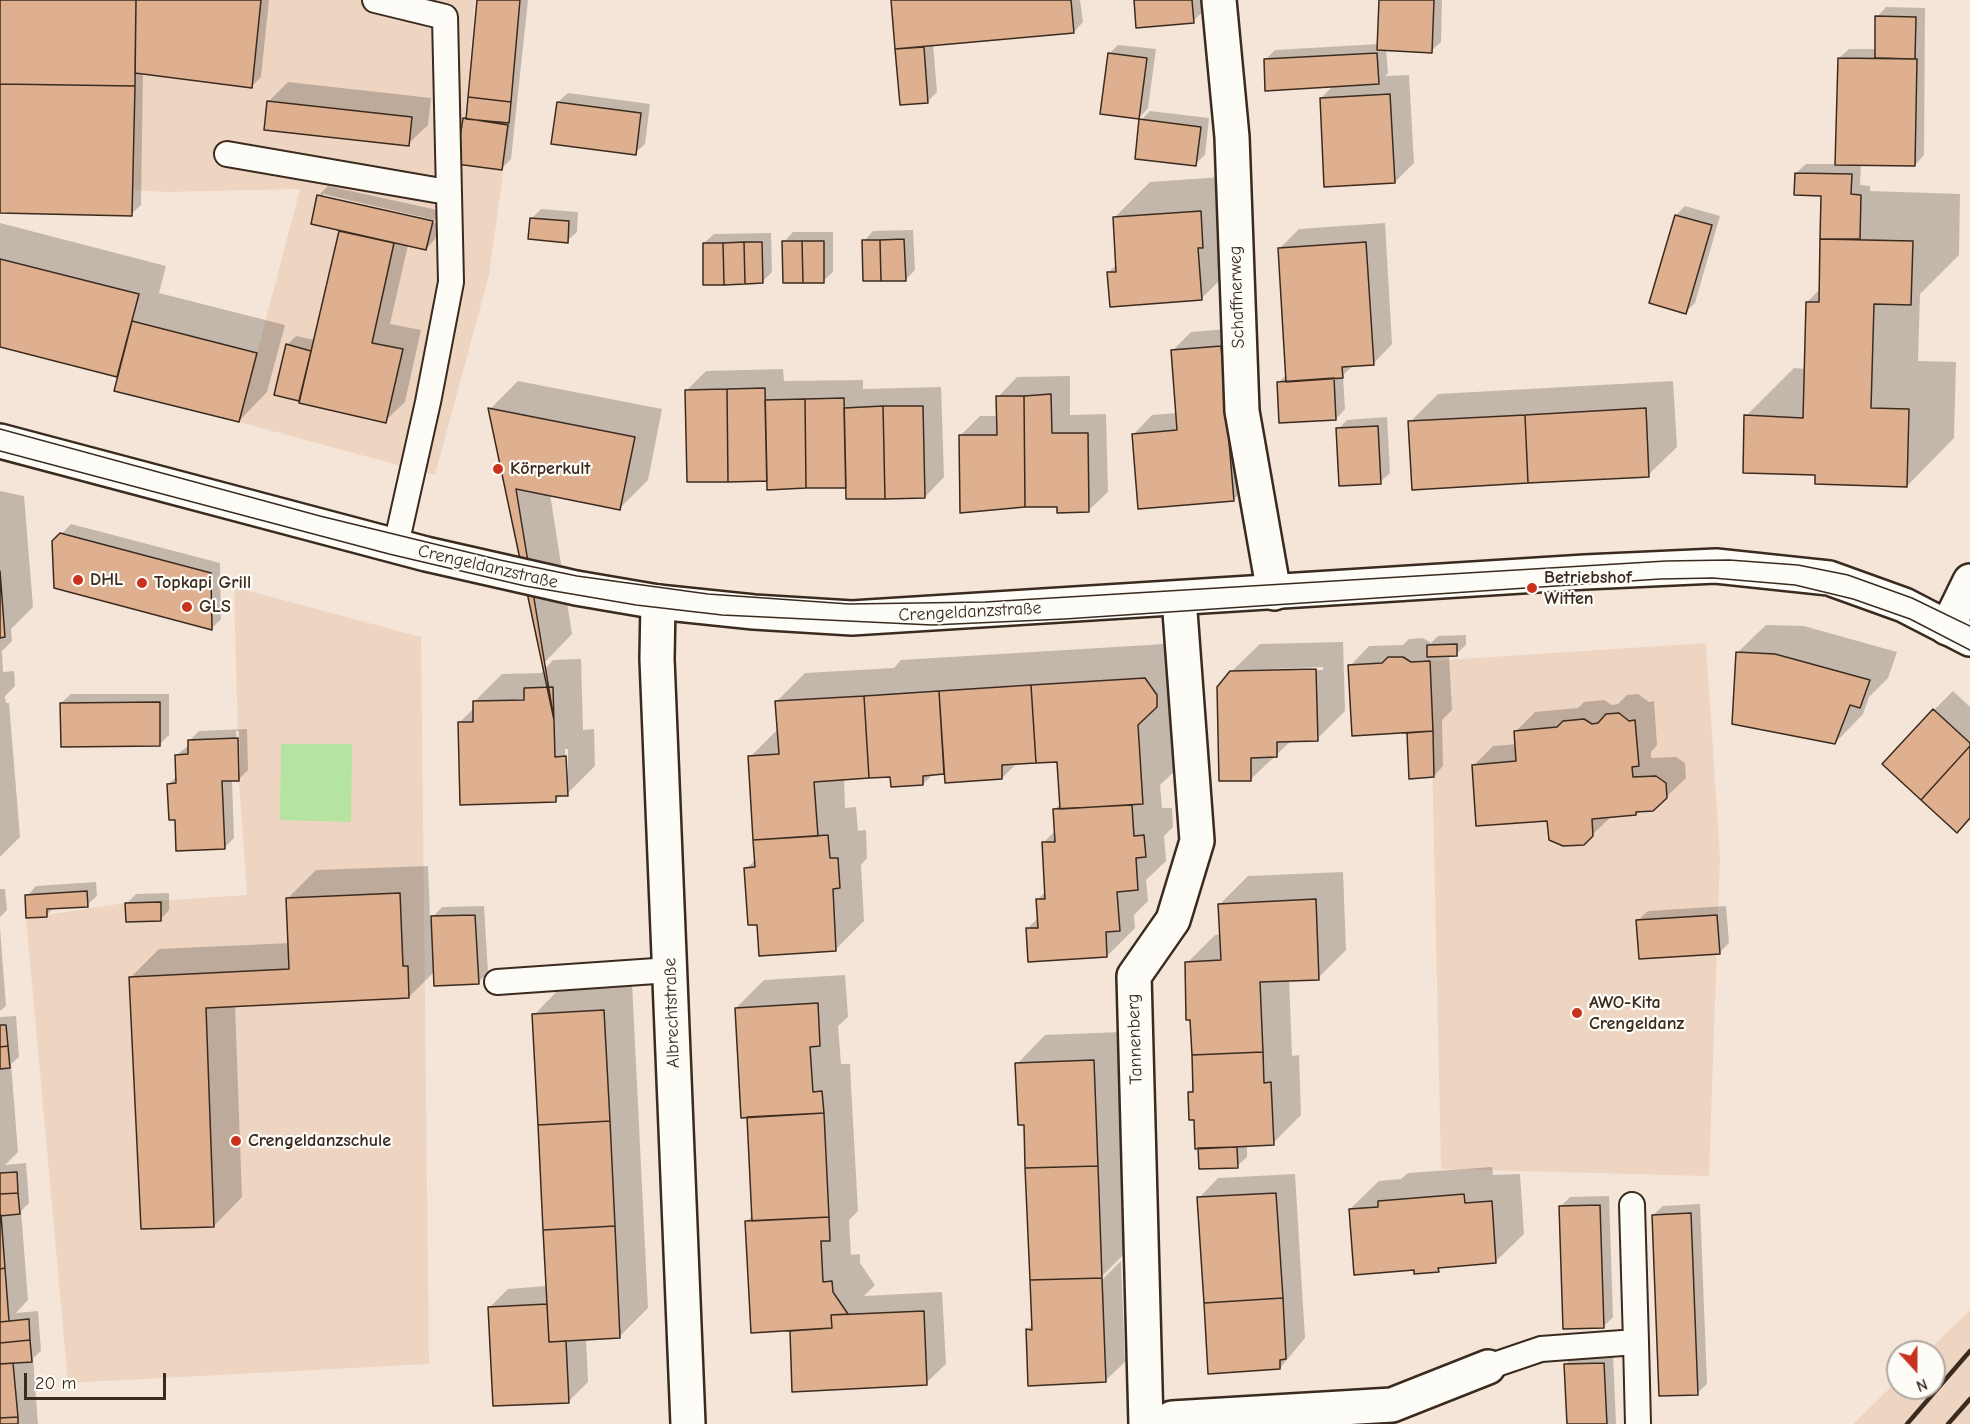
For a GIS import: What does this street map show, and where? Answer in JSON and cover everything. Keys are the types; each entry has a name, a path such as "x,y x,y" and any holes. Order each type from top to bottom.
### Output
{"street":[{"name":"Schaffnerweg","path":"1219,0 1232,136 1242,411 1274,592"},
{"name":"Crengeldanzstraße","path":"0,441 393,545 576,588 658,602 754,612 852,618 1585,572 1716,566 1829,578 1904,606 1959,634 1970,581"},
{"name":"Tannenberg","path":"1146,1424 1134,976 1173,920 1197,841 1179,598"},
{"name":"Albrechtstraße","path":"658,602 657,659 688,1424"},
{"path":"1164,1424 1172,1418 1392,1405 1488,1366"}],"lane":[{"path":"375,0 445,17 447,192 451,282 428,402 398,536 393,545"},
{"path":"227,154 447,192"},
{"path":"497,982 670,970"},
{"path":"1632,1204 1638,1424"},
{"path":"1488,1366 1541,1349 1636,1342"}],"shaded area":[{"path":"136,0 475,0 465,117 510,123 489,275 435,475 239,422 300,189 166,192 134,190"},
{"name":"Crengeldanzschule","path":"234,587 421,637 429,1364 68,1383 26,918 125,903 247,895 239,781"},
{"name":"AWO-Kita Crengeldanz","path":"1706,643 1720,857 1709,1176 1441,1169 1430,661"},
{"path":"1970,1310 1970,1424 1853,1424 1886,1392 1886,1400 1946,1400 1946,1340 1939,1340"}],"green space":[{"path":"281,744 352,744 351,822 280,820"}],"building":[{"path":"0,0 136,0 135,86 0,84"},
{"path":"136,0 261,0 252,88 135,73"},
{"path":"477,0 520,0 511,102 468,97"},
{"path":"891,0 1071,0 1074,33 895,49"},
{"path":"1134,0 1192,0 1194,23 1136,28"},
{"path":"1379,0 1434,0 1432,53 1377,50"},
{"path":"1875,16 1916,17 1915,59 1875,58"},
{"path":"924,47 928,103 900,105 895,49"},
{"path":"1108,53 1147,58 1139,119 1100,114"},
{"path":"1377,53 1379,84 1265,91 1264,59"},
{"path":"1838,58 1917,59 1915,166 1835,165"},
{"path":"0,84 135,86 132,216 0,213"},
{"path":"1390,94 1395,183 1324,187 1320,98"},
{"path":"468,97 511,102 509,123 466,119"},
{"path":"267,101 412,117 409,146 264,130"},
{"path":"557,102 641,113 636,155 551,144"},
{"path":"463,118 508,125 502,170 456,164"},
{"path":"1139,119 1201,127 1196,166 1135,159"},
{"path":"1795,173 1852,174 1851,194 1861,195 1860,239 1820,239 1821,196 1794,195"},
{"path":"317,195 433,221 426,250 311,224"},
{"path":"1201,211 1203,248 1198,248 1202,300 1110,307 1107,272 1116,272 1113,217"},
{"path":"1675,215 1712,225 1686,314 1649,303"},
{"path":"530,218 569,221 568,243 528,239"},
{"path":"339,231 394,243 372,343 403,349 386,423 299,403"},
{"path":"904,239 906,281 881,281 880,240"},
{"path":"1820,239 1913,241 1911,305 1874,304 1871,408 1909,409 1907,487 1815,484 1815,475 1743,473 1744,415 1803,418 1806,302 1819,302"},
{"path":"862,240 880,240 881,281 863,281"},
{"path":"782,241 802,241 803,283 783,283"},
{"path":"802,241 824,241 824,283 803,283"},
{"path":"744,242 762,242 763,283 745,284"},
{"path":"744,242 745,284 724,285 723,243"},
{"path":"1366,242 1374,365 1342,367 1343,378 1286,382 1278,248"},
{"path":"703,243 723,243 724,285 703,285"},
{"path":"0,259 139,294 117,377 0,347"},
{"path":"132,321 257,353 239,422 114,391"},
{"path":"286,344 311,351 299,401 274,395"},
{"path":"1221,346 1234,501 1138,509 1132,434 1177,430 1171,350"},
{"path":"1334,378 1336,420 1279,423 1277,382"},
{"path":"765,388 767,481 728,482 727,389"},
{"path":"727,389 728,482 687,482 685,390"},
{"path":"1051,394 1052,433 1088,433 1089,512 1057,513 1057,507 1025,507 1024,396"},
{"path":"996,396 1024,396 1025,507 960,513 959,435 997,435"},
{"path":"844,398 846,488 806,488 805,399"},
{"path":"805,399 806,488 767,490 765,400"},
{"path":"883,406 885,499 846,499 844,408"},
{"path":"883,406 923,406 925,498 885,499"},
{"path":"488,408 635,437 620,510 516,489 554,720"},
{"path":"1646,408 1649,477 1528,483 1525,415"},
{"path":"1525,415 1528,483 1412,490 1408,421"},
{"path":"1378,426 1381,484 1339,486 1336,428"},
{"path":"60,533 211,573 212,630 54,588 52,541"},
{"path":"0,571 5,637 0,638"},
{"path":"1457,644 1457,656 1427,657 1427,645"},
{"path":"1736,652 1775,654 1870,680 1860,708 1850,705 1835,744 1732,724"},
{"path":"1388,657 1403,657 1411,662 1430,661 1433,731 1352,736 1348,665 1382,663"},
{"path":"1316,669 1318,741 1277,742 1277,757 1251,758 1251,781 1219,781 1217,687 1230,671"},
{"path":"1145,678 1157,695 1157,707 1138,725 1143,804 1060,809 1057,762 1036,763 1031,685"},
{"path":"1031,685 1036,763 1002,765 1002,779 945,783 939,691"},
{"path":"553,687 555,757 566,756 568,796 556,796 556,802 460,805 458,722 473,722 473,701 524,700 524,688"},
{"path":"939,691 944,774 923,776 923,785 891,787 890,777 869,778 864,696"},
{"path":"864,696 869,778 814,782 818,836 753,840 748,756 779,754 775,701"},
{"path":"160,702 160,746 61,747 60,703"},
{"path":"1933,709 1970,743 1970,746 1921,800 1882,764"},
{"path":"1619,713 1629,721 1635,720 1639,766 1632,767 1633,777 1656,776 1666,783 1667,798 1653,811 1592,819 1593,836 1584,845 1563,846 1549,840 1547,821 1476,826 1472,765 1516,761 1514,731 1557,727 1563,721 1584,719 1592,724 1598,723 1606,714"},
{"path":"1433,731 1434,777 1409,779 1407,733"},
{"path":"238,738 239,781 222,781 225,849 176,851 175,820 169,820 167,784 176,783 175,755 188,754 188,740"},
{"path":"1970,746 1970,818 1957,833 1921,800"},
{"path":"1132,805 1134,836 1144,835 1146,857 1136,858 1138,890 1117,892 1120,931 1106,932 1107,957 1028,962 1026,928 1038,928 1036,899 1045,899 1042,842 1055,842 1053,809"},
{"path":"828,835 830,858 838,858 840,888 833,889 836,951 759,956 757,925 748,925 744,868 755,867 753,840"},
{"path":"87,891 88,907 47,909 47,917 26,918 25,895"},
{"path":"400,893 403,966 408,966 409,998 206,1008 214,1227 141,1229 129,977 289,969 286,898"},
{"path":"1316,899 1319,980 1260,982 1263,1052 1192,1055 1190,1020 1186,1020 1185,962 1221,960 1218,904"},
{"path":"161,902 161,921 126,922 125,903"},
{"path":"475,915 479,984 434,986 431,916"},
{"path":"1717,915 1720,954 1639,959 1636,920"},
{"path":"818,1003 820,1046 810,1047 813,1092 822,1091 824,1113 741,1118 735,1008"},
{"path":"604,1010 610,1121 538,1125 532,1014"},
{"path":"0,1025 6,1025 8,1046 0,1047"},
{"path":"8,1046 10,1068 0,1069 0,1047"},
{"path":"1263,1052 1264,1083 1271,1082 1274,1145 1195,1149 1194,1120 1189,1120 1188,1092 1193,1092 1192,1055"},
{"path":"1094,1060 1098,1166 1025,1168 1024,1125 1018,1125 1015,1063"},
{"path":"824,1113 829,1217 752,1221 747,1117"},
{"path":"610,1121 615,1226 543,1230 538,1125"},
{"path":"1237,1147 1238,1168 1199,1169 1198,1148"},
{"path":"1098,1166 1102,1278 1030,1280 1025,1168"},
{"path":"17,1172 18,1193 0,1194 0,1173"},
{"path":"18,1193 20,1214 0,1216 0,1194"},
{"path":"1276,1193 1283,1298 1204,1303 1197,1197"},
{"path":"1464,1194 1465,1203 1492,1201 1496,1263 1438,1268 1439,1272 1414,1274 1414,1270 1354,1275 1349,1209 1378,1207 1378,1201"},
{"path":"1600,1205 1604,1328 1563,1329 1559,1206"},
{"path":"1691,1213 1698,1395 1659,1396 1652,1215"},
{"path":"0,1216 5,1268 0,1269"},
{"path":"829,1217 830,1241 821,1241 823,1282 832,1281 833,1292 848,1314 831,1315 832,1328 751,1333 745,1221"},
{"path":"615,1226 620,1338 549,1342 543,1230"},
{"path":"5,1268 9,1321 0,1322 0,1269"},
{"path":"1102,1278 1106,1382 1028,1386 1026,1329 1032,1330 1030,1280"},
{"path":"1283,1298 1286,1359 1280,1360 1280,1369 1208,1374 1204,1303"},
{"path":"547,1304 549,1342 566,1341 569,1403 493,1406 488,1307"},
{"path":"924,1311 927,1385 792,1392 790,1331 832,1328 831,1315"},
{"path":"29,1319 30,1340 0,1343 0,1322"},
{"path":"30,1340 32,1362 0,1364 0,1343"},
{"path":"13,1363 18,1417 0,1418 0,1364"},
{"path":"1604,1363 1607,1424 1567,1424 1564,1364"},
{"path":"18,1417 18,1424 0,1424 0,1418"}],"tram line":[{"path":"0,429 320,516 500,560 577,576 708,594 849,604 985,602 1666,561 1729,560 1798,565 1848,575 1912,598 1970,626"},
{"path":"0,451 389,554 525,586 636,605 722,615 932,625 1065,619 1660,579 1713,578 1795,585 1853,599 1910,619 1970,650"}],"railway":[{"path":"1907,1424 1970,1351"},
{"path":"1948,1424 1970,1399"}],"place":[{"name":"Körperkult","path":"498,469"},
{"name":"DHL","path":"78,580"},
{"name":"Topkapi Grill","path":"142,583"},
{"name":"Betriebshof Witten","path":"1532,588"},
{"name":"GLS","path":"187,607"},
{"name":"AWO-Kita Crengeldanz","path":"1577,1013"},
{"name":"Crengeldanzschule","path":"236,1141"}]}
